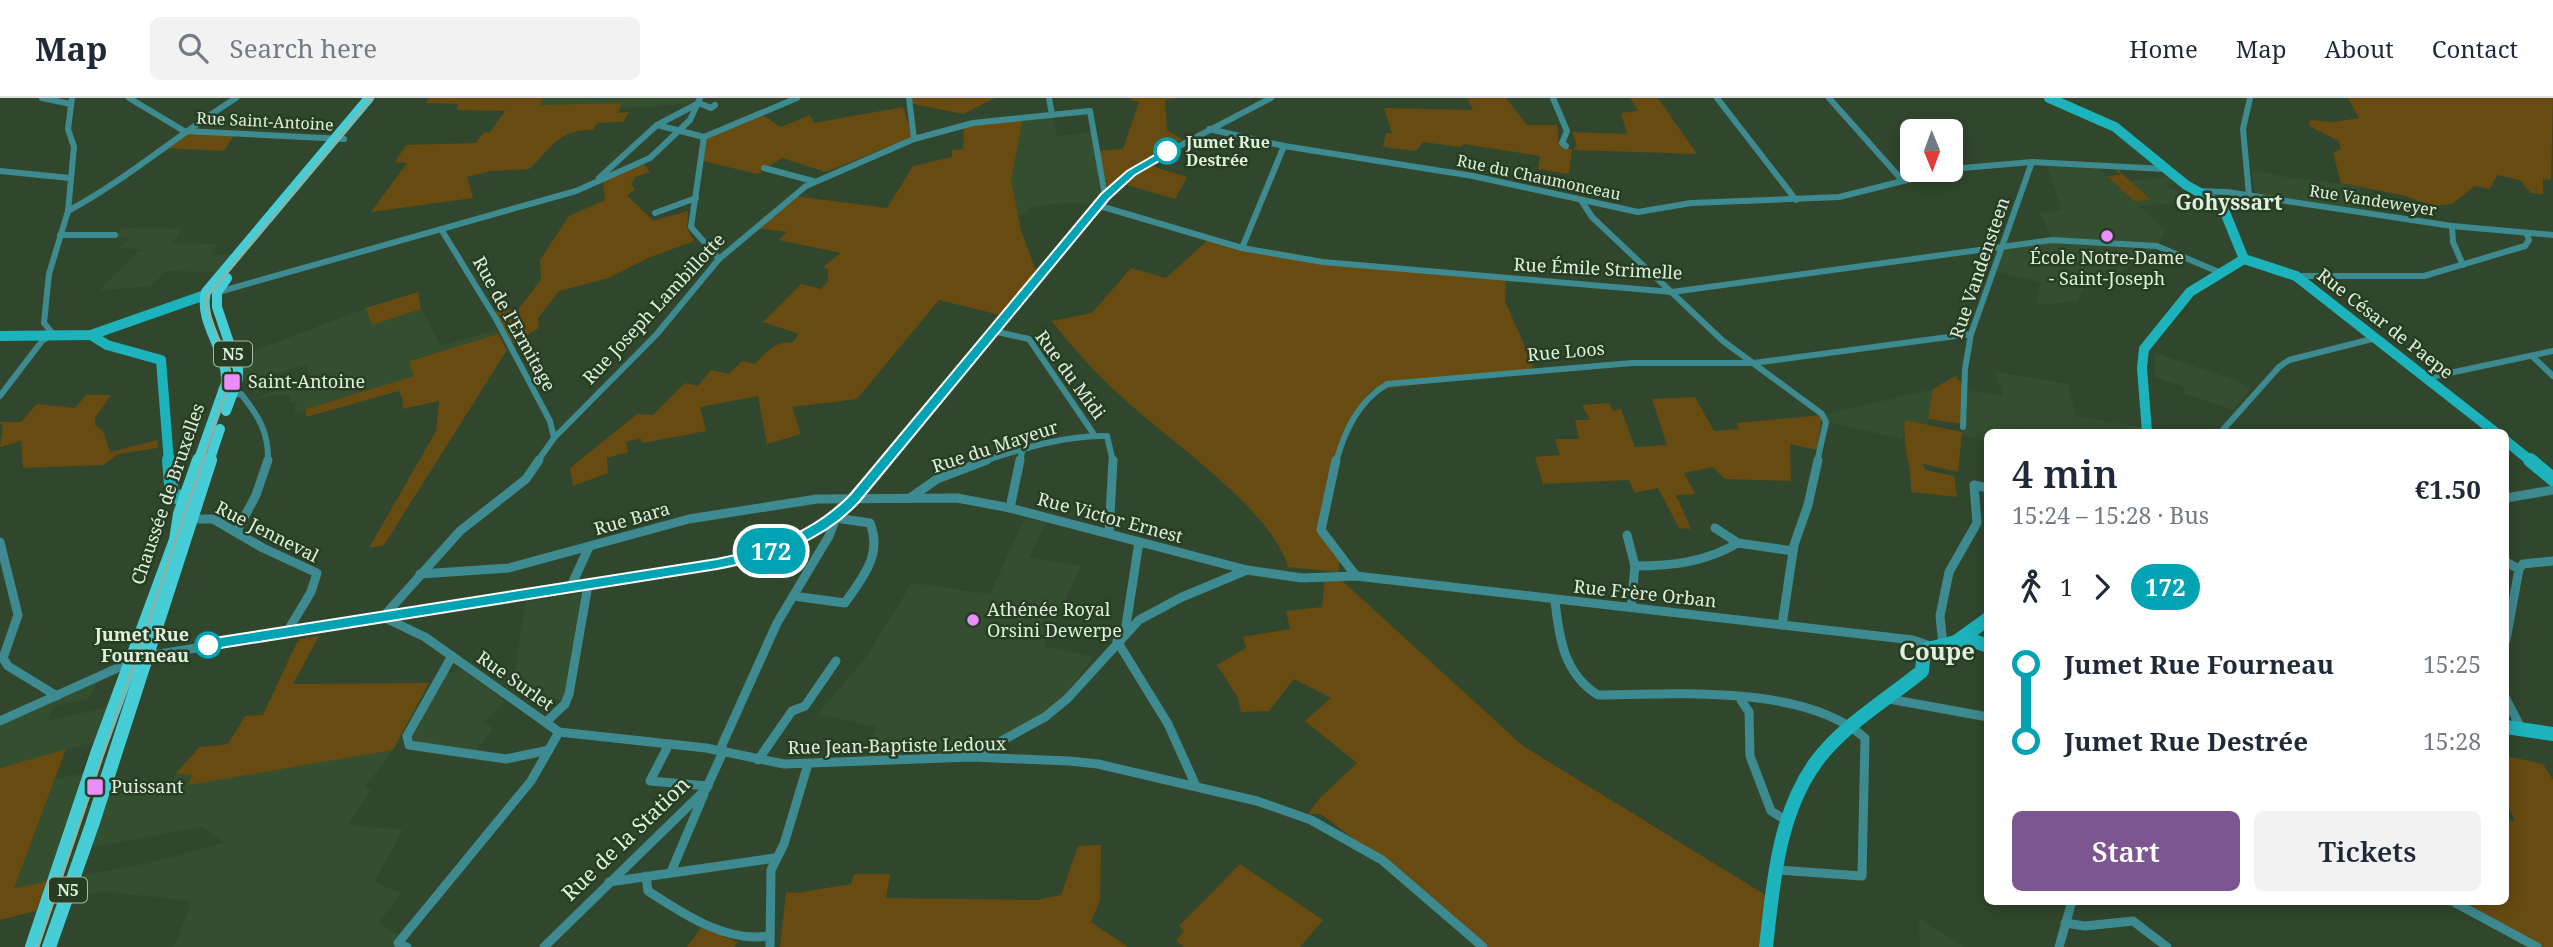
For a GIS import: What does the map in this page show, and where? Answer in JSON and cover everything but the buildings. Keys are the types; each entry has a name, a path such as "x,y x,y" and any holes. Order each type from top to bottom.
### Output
{"main road":[{"path":"339,139 369,98"},
{"path":"211,294 224,268 378,98"},
{"name":"Chaussée de Bruxelles","path":"32,947 137,660 226,395 228,370 206,308 211,294"},
{"name":"Chaussée de Bruxelles","path":"49,947 137,660 226,395"}],"street":[{"path":"42,98 71,101 68,129 74,147 68,211 49,274 44,326 52,334"},
{"path":"128,98 184,131"},
{"path":"68,211 103,192 184,131 236,98"},
{"path":"657,125 704,137 797,98"},
{"path":"909,98 914,139"},
{"path":"1049,98 1052,115"},
{"path":"0,721 137,660 288,632 756,556 787,545 836,517 854,498 1100,206 1105,196 1145,164 1271,98"},
{"path":"1553,98 1567,131 1562,143 1566,146"},
{"path":"1717,98 1796,200"},
{"path":"1829,98 1900,178"},
{"path":"2049,98 2109,124 2185,184 2215,201 2227,211 2244,259 2190,292 2144,349 2141,368 2147,429"},
{"path":"2249,195 2243,129 2250,98"},
{"path":"700,100 711,108 715,105"},
{"path":"594,182 657,125 700,100"},
{"path":"0,336 91,335 211,294 560,197 641,164 690,120 700,100"},
{"name":"Rue Joseph Lambillotte","path":"383,617 460,531 526,479 554,438 656,335 719,259 813,181 914,139 973,124 1090,111 1105,196"},
{"name":"Rue du Chaumonceau","path":"1209,129 1284,146 1473,176 1638,212 1691,203 1839,197 1900,181"},
{"name":"Rue Saint-Antoine","path":"184,131 339,139"},
{"path":"704,137 706,140 691,227 719,259"},
{"path":"1242,248 1284,146"},
{"name":"Rue du Chaumonceau","path":"1964,168 2032,162 2168,169"},
{"name":"Rue Vandensteen","path":"1963,428 1965,369 1972,334 2032,162"},
{"path":"764,168 813,181"},
{"path":"0,171 70,178"},
{"name":"Rue Vandeweyer","path":"2198,191 2227,192 2452,226 2553,238"},
{"path":"2215,201 2217,195 2227,192"},
{"path":"655,213 696,198"},
{"path":"1581,200 1582,206 1592,217 1723,341 1822,414 1826,422 1808,505 1794,551 1782,625"},
{"name":"Rue Émile Strimelle","path":"1100,206 1242,248 1379,269 1672,292 2052,240 2153,245 2219,272"},
{"name":"Rue Vandeweyer","path":"2452,226 2453,242 2463,265"},
{"name":"Rue de l'Ermitage","path":"441,229 496,318 551,421 554,438"},
{"path":"60,235 115,234"},
{"path":"2296,276 2412,277 2525,246 2529,240 2527,235"},
{"name":"Rue César de Paepe","path":"2244,259 2296,276 2491,429"},
{"name":"Rue du Midi","path":"993,331 1030,339 1093,433 1107,436 1114,453 1109,533"},
{"path":"0,396 42,341 52,334"},
{"name":"Rue Loos","path":"1356,576 1321,530 1348,426 1361,401 1372,390 1387,384 1632,363 1754,363 1972,334"},
{"path":"91,335 115,348 149,354 162,360 172,497 193,496"},
{"path":"2224,429 2279,367 2289,360 2376,338"},
{"path":"2426,378 2553,351"},
{"path":"2532,356 2553,376"},
{"path":"226,395 241,394 251,404 264,431 271,457 265,478 237,531"},
{"name":"Rue du Mayeur","path":"910,498 937,479 1093,433"},
{"path":"2509,443 2553,479"},
{"path":"1010,508 1023,452"},
{"path":"1937,645 1940,616 1950,572 1977,523 1974,485 1984,487"},
{"path":"2509,497 2553,490"},
{"name":"Rue Victor Ernest","path":"854,498 957,498 1010,508 1247,570 1302,578 1356,576"},
{"name":"Rue Bara","path":"419,574 509,568 589,547 636,531 689,519 817,499 854,498"},
{"path":"793,596 845,603 874,558 876,533 870,523 836,517"},
{"name":"Rue de la Station","path":"544,947 707,788 723,752 722,744 760,658 829,537 836,517"},
{"name":"Rue Jenneval","path":"186,520 213,519 263,548 317,573 311,592 288,632"},
{"path":"1715,528 1738,543 1794,551"},
{"path":"1626,535 1635,566 1631,607"},
{"path":"0,542 18,615 3,658 8,666 57,696"},
{"path":"1125,632 1139,542"},
{"path":"1635,566 1666,566 1719,556 1738,543"},
{"path":"570,588 589,547"},
{"path":"2509,624 2522,564 2553,561"},
{"path":"2509,564 2519,569"},
{"path":"972,757 1045,717 1067,699 1125,632 1139,620 1182,597 1247,570"},
{"name":"Rue Frère Orban","path":"1356,576 1555,601 1631,607 1913,640 1937,645"},
{"path":"546,722 565,705 569,694 588,585"},
{"path":"1555,601 1567,661 1586,690 1598,695 1728,694 1741,700 1772,701 1854,727 1865,738 1862,876 1778,870"},
{"name":"Rue Surlet","path":"383,617 425,637 559,732 723,752"},
{"path":"1766,947 1778,870 1789,822 1796,797 1813,768 1849,727 1854,727 1922,671 1924,650 1968,633 1984,622"},
{"path":"1968,633 1984,643"},
{"path":"1117,641 1168,724 1196,786"},
{"path":"452,656 407,736 409,745 506,760 549,750"},
{"path":"758,760 792,710 805,706 836,661"},
{"path":"1889,699 1984,716"},
{"path":"1741,700 1749,712 1750,756 1771,811 1789,822"},
{"path":"2509,705 2522,730"},
{"path":"2509,728 2553,734"},
{"path":"407,947 398,943 531,781 559,732"},
{"path":"669,744 650,781 707,788 671,872"},
{"name":"Rue Jean-Baptiste Ledoux","path":"723,752 758,760 808,764 972,757 1098,764 1257,801 1311,820 1382,860 1483,947"},
{"path":"646,876 648,891 680,911 748,939 769,942 771,870 784,844 808,764"},
{"path":"608,882 775,858"},
{"path":"2059,947 2071,905"},
{"path":"2459,905 2537,947"},
{"path":"2065,923 2085,926 2133,921 2167,947"}],"shaded area":[{"path":"429,98 543,98 540,105 622,103 618,113 629,112 623,122 597,123 593,130 563,137 529,169 491,171 467,177 473,198 371,212 407,163 395,162 406,145 476,143 483,133 490,132 505,111 457,110 458,104 426,103"},
{"path":"543,98 698,98 695,104 621,108 540,105"},
{"path":"909,98 995,98 963,114 909,103"},
{"path":"1179,98 1165,100 1167,130 1182,139 1107,187 1098,151 1123,149 1139,102 1129,100"},
{"path":"1467,98 1506,98 1527,125 1557,125 1559,145 1573,150 1577,146 1572,132 1627,134 1621,113 1638,111 1630,98 1658,98 1697,154 1572,150 1569,174 1538,169 1540,156 1464,144 1460,147 1423,142 1416,151 1383,147 1386,133 1392,133 1384,108 1473,110"},
{"path":"2348,98 2553,98 2551,180 2543,179 2543,194 2531,193 2520,180 2497,175 2490,189 2475,186 2452,204 2431,206 2406,196 2341,183 2333,153 2341,149 2339,141 2309,126 2310,120 2334,122 2359,118"},
{"path":"903,107 913,137 826,172 782,158 757,174 703,161 704,137 762,115 781,127 810,115 814,123"},
{"path":"1052,115 1057,136 1095,132 1100,206 1071,202 1031,207 1026,214 1017,215 1011,180 1016,140 1023,118"},
{"path":"1023,118 1011,180 1021,230 1038,277 1000,315 939,300 857,399 792,407 801,434 767,444 758,396 700,407 706,431 643,443 640,438 626,442 628,452 607,458 608,473 573,486 570,468 637,414 653,415 685,383 698,386 711,370 729,374 742,361 755,364 771,348 781,343 792,343 799,334 763,322 801,284 821,289 828,281 828,269 823,267 841,253 779,240 787,232 756,228 794,196 887,208 913,166 952,157 952,150 963,149 964,126"},
{"path":"184,133 234,135 224,151 165,148"},
{"path":"644,164 650,172 635,177 631,184 635,190 627,195 653,221 688,211 687,228 694,241 648,258 609,278 559,291 538,318 539,328 510,345 491,311 518,310 541,279 540,260 569,216 605,200 603,181"},
{"path":"1145,164 1187,177 1175,199 1124,184"},
{"name":"École Notre-Dame - Saint-Joseph","path":"2047,165 2097,167 2134,201 2150,199 2130,181 2169,177 2176,183 2168,184 2169,189 2186,193 2197,202 2139,206 2166,231 2156,247 2117,275 2098,278 2089,276 2078,301 2036,305 2040,282 1994,271 2003,246 2054,241 2040,213 2062,210"},
{"path":"2114,168 2151,200 2134,201 2107,176 2121,175"},
{"path":"2252,170 2359,186 2367,210 2255,193"},
{"path":"123,228 183,229 173,243 216,244 211,255 229,255 216,272 166,271 151,286 98,291 139,251 146,250 119,248 129,238 114,237"},
{"path":"1209,239 1371,268 1506,279 1505,301 1533,365 1531,371 1372,390 1362,403 1345,437 1321,529 1340,558 1338,572 1288,567 1278,545 1241,500 1115,391 1052,321 1092,313 1131,268 1166,278"},
{"path":"418,292 421,309 372,325 366,308"},
{"path":"366,308 373,325 421,309 441,346 495,330 498,334 410,360 415,375 360,396 293,414 297,401 291,403 290,396 278,394 248,401 310,378 307,365 245,381 238,357"},
{"path":"498,334 507,350 384,545 369,548 436,431 439,401 402,409 403,400 399,391 306,417 306,409 414,376 409,361"},
{"path":"2155,353 2251,388 2233,410 2183,393 2185,387 2154,377"},
{"path":"1995,372 2069,384 2075,416 2142,429 2018,427 1984,429 1984,440 1962,435 1964,390 2003,396"},
{"path":"1955,376 1964,385 1963,424 1928,419 1933,389"},
{"path":"1933,389 1927,425 1905,420 1903,439 1826,422 1822,415"},
{"path":"86,395 111,395 95,418 95,425 103,431 110,452 158,440 157,448 118,454 103,465 23,468 21,441 0,447 3,427 0,422 21,422 37,404 75,408"},
{"path":"1695,397 1714,431 1739,429 1737,423 1822,415 1817,450 1790,444 1791,481 1725,479 1713,467 1684,473 1695,494 1676,495 1691,529 1679,528 1658,488 1635,493 1629,480 1543,484 1535,457 1560,455 1555,439 1579,439 1575,420 1590,420 1582,405 1609,403 1613,411 1621,409 1635,447 1667,445 1652,399"},
{"path":"1905,420 1962,432 1958,472 1923,464 1925,470 1954,476 1957,497 1911,492"},
{"name":"Athénée Royal Orsini Dewerpe","path":"1025,518 1045,523 1029,557 1081,566 1044,646 1094,657 1052,711 965,758 862,764 876,727 818,714 866,657 912,583 990,594"},
{"path":"1325,577 1338,577 1523,746 1772,899 1769,947 1483,947 1382,860 1321,814 1308,814 1319,799 1357,763 1305,721 1331,698 1294,679 1269,711 1241,712 1237,696 1217,665 1246,648 1243,637 1290,629 1286,611 1322,607"},
{"path":"581,593 564,699 539,701 512,687 526,602"},
{"path":"319,636 293,684 429,683 393,750 188,785 192,775 176,773 200,747 228,744 245,716 263,715 296,644 300,639"},
{"path":"461,669 505,702 482,723 493,727 488,736 476,751 411,741 444,675"},
{"path":"97,682 89,698 53,707 47,721 108,707 98,741 0,768 0,724"},
{"path":"66,749 14,888 48,881 36,911 0,920 0,768"},
{"path":"380,749 393,750 365,787 372,789 348,825 403,830 374,882 401,893 379,923 403,937 407,947 172,947 179,936 191,901 101,891 65,900 73,877 149,863 224,843 202,827 91,847 110,789 130,783 172,782 176,773 193,775 189,784"},
{"path":"2509,757 2543,764 2553,780 2553,947 2537,947 2459,905 2509,905 2509,820 2515,821 2509,808"},
{"path":"87,772 48,881 14,888 55,779"},
{"path":"1101,845 1100,900 1091,922 1128,947 780,947 786,892 796,893 851,884 854,874 890,874 886,898 1036,900 1061,895 1078,846"},
{"path":"1240,864 1323,920 1300,947 1184,947 1176,941 1184,931 1179,926"},
{"path":"1918,918 1964,947 1920,947"},
{"path":"701,928 738,942 734,947 687,947"}],"tram line":[{"path":"38,947 230,380 230,370 207,308 207,297 372,98"}],"bus line":[{"name":"172","path":"208,645 717,564 756,556 787,545 836,517 1100,206 1105,196 1131,173 1167,151"}],"place":[{"name":"Jumet Rue Destrée","path":"1167,151"},
{"name":"École Notre-Dame - Saint-Joseph","path":"2107,236"},
{"name":"Saint-Antoine","path":"232,382"},
{"name":"Athénée Royal Orsini Dewerpe","path":"973,620"},
{"name":"Jumet Rue Fourneau","path":"208,645"},
{"name":"Puissant","path":"95,787"}],"district":[{"name":"Gohyssart","path":"2229,203"},
{"name":"Coupe","path":"1937,652"}]}
